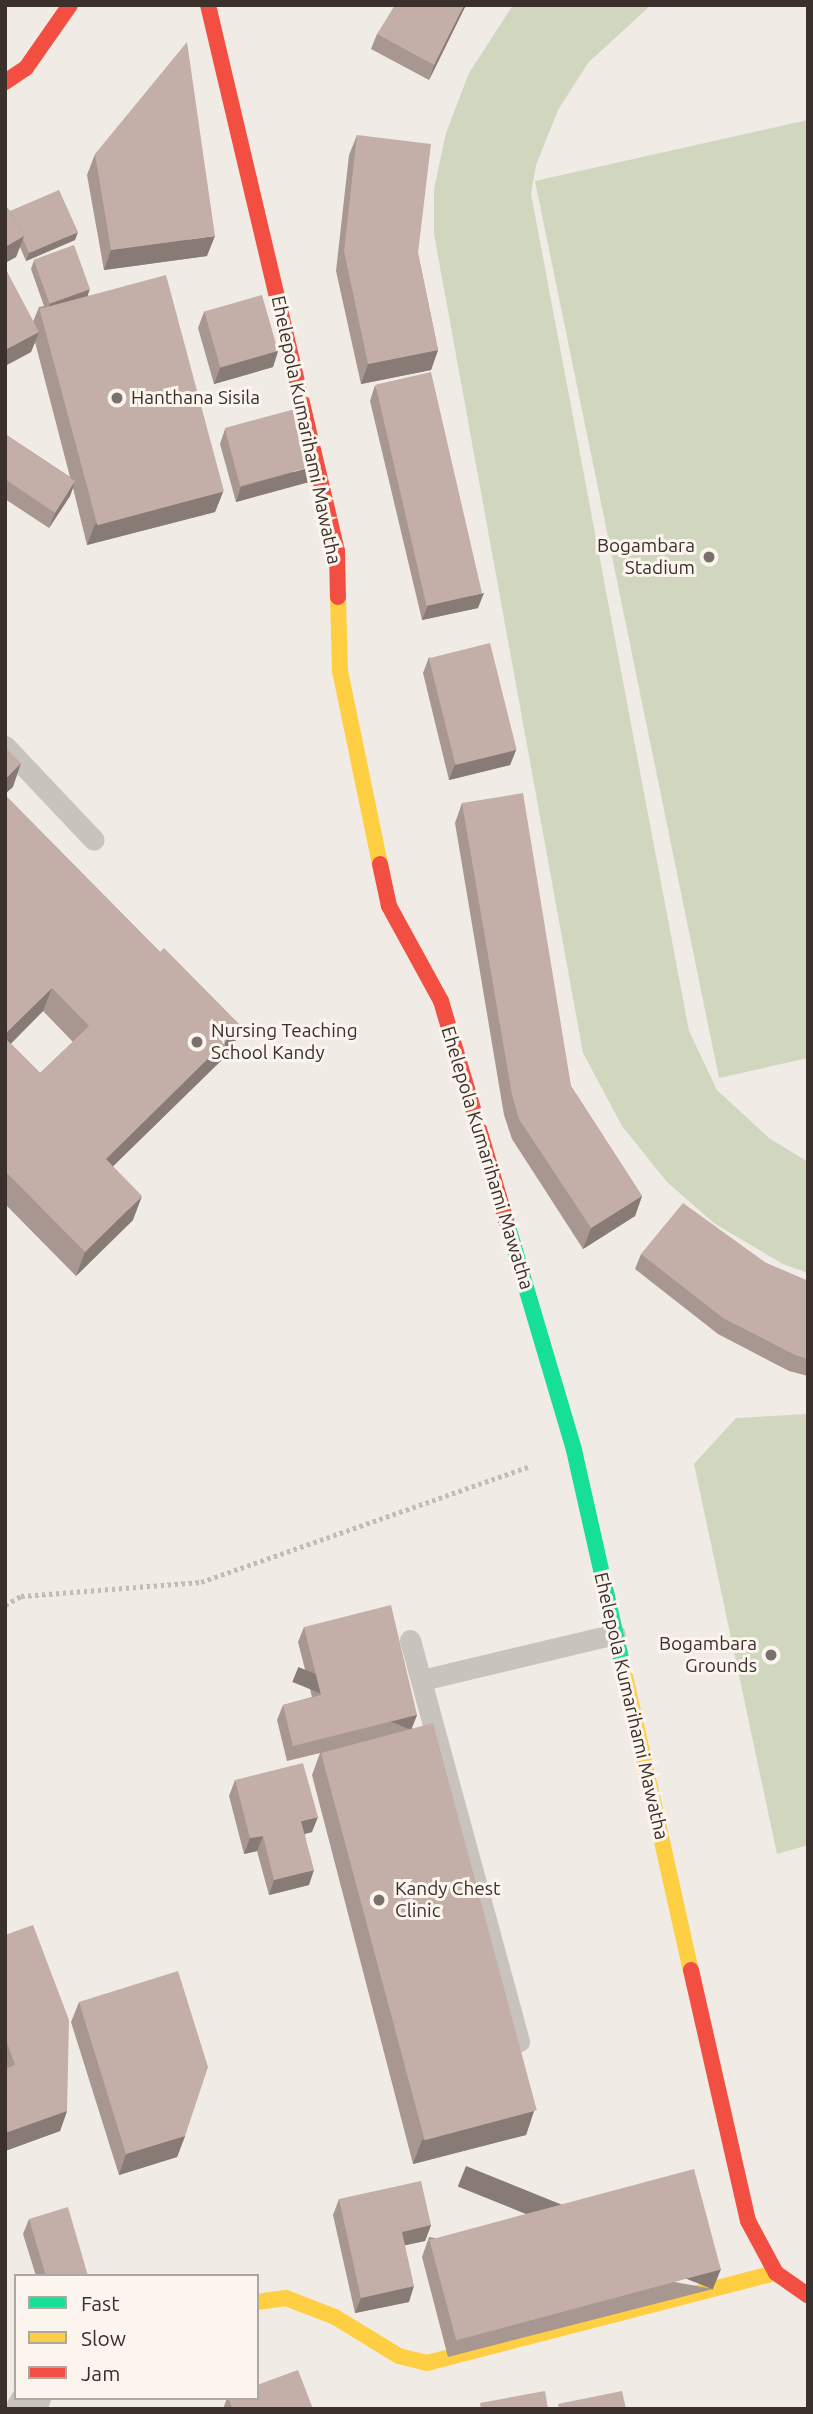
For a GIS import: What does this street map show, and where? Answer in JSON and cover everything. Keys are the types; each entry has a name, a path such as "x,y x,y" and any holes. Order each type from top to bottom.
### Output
{"street":[{"path":"5,82 26,68 70,5"},
{"name":"Ehelepola Kumarihami Mawatha","path":"208,5 337,551 340,671 389,906 441,1001 574,1450 748,2221 776,2273 808,2295"},
{"path":"259,2302 286,2298 335,2317 399,2356 427,2363 776,2273"}],"lane":[{"path":"5,746 94,840"},
{"path":"422,1680 615,1634"},
{"path":"410,1640 519,2041"}],"path":[{"path":"5,1605 21,1596 201,1583 574,1450"}],"green space":[{"path":"513,5 651,5 588,63 558,110 536,165 531,194 689,1031 717,1090 769,1138 808,1162 808,1273 783,1264 715,1224 667,1182 622,1126 583,1053 434,234 434,189 446,133 469,73"},
{"name":"Bogambara Stadium","path":"808,120 808,1058 719,1078 535,181"},
{"name":"Bogambara Grounds","path":"808,1414 808,1845 777,1854 694,1464 736,1418"}],"building":[{"path":"395,5 464,5 434,65 377,34"},
{"path":"187,42 215,236 111,250 95,154"},
{"path":"357,135 431,144 418,253 438,350 368,364 344,251"},
{"path":"59,190 78,232 29,253 24,236 10,211"},
{"path":"8,208 24,236 5,247 5,209"},
{"path":"74,245 90,289 50,304 34,260"},
{"path":"5,268 39,332 5,350"},
{"name":"Hanthana Sisila","path":"166,275 224,491 97,525 39,309"},
{"path":"262,295 278,351 220,367 204,312"},
{"path":"431,372 482,593 427,606 375,385"},
{"path":"299,408 315,466 240,486 225,428"},
{"path":"5,434 75,481 55,513 5,479"},
{"path":"490,643 517,750 455,765 429,658"},
{"path":"5,747 21,763 5,779"},
{"path":"523,793 571,1086 642,1196 591,1228 519,1119 512,1095 462,803"},
{"path":"5,795 160,952 164,948 241,1026 106,1159 142,1196 85,1252 5,1171 5,1038 40,1073 89,1026 52,988 5,1034"},
{"path":"683,1203 766,1263 808,1281 808,1359 723,1318 641,1254"},
{"path":"391,1605 417,1715 293,1746 283,1705 321,1695 304,1627"},
{"path":"433,1723 537,2110 425,2140 321,1753"},
{"path":"303,1763 318,1817 301,1821 314,1870 274,1880 263,1836 250,1838 235,1780"},
{"path":"33,1925 69,2020 67,2111 5,2133 5,2069 15,2065 5,2037 5,1935"},
{"path":"178,1971 208,2067 185,2136 126,2154 79,2002"},
{"path":"694,2169 721,2269 456,2340 429,2240"},
{"path":"421,2181 431,2225 402,2232 414,2286 361,2298 339,2199"},
{"path":"68,2207 87,2274 45,2274 29,2219"},
{"path":"298,2370 313,2409 233,2409 229,2400 259,2400 259,2384"},
{"path":"545,2391 548,2409 481,2409 480,2403"},
{"path":"622,2391 626,2409 559,2409 558,2404"}],"traffic: fast":[{"path":"506,1220 574,1450 623,1667"}],"traffic: slow":[{"path":"338,597 340,671 380,864"},
{"path":"623,1667 691,1970"},
{"path":"259,2302 286,2298 335,2317 399,2356 427,2363 776,2273"}],"traffic: jam":[{"path":"5,82 26,68 70,5"},
{"path":"208,5 337,551 338,597"},
{"path":"380,864 389,906 441,1001 506,1220"},
{"path":"691,1970 748,2221 776,2273 808,2295"}],"place":[{"name":"Hanthana Sisila","path":"117,398"},
{"name":"Bogambara Stadium","path":"709,557"},
{"name":"Nursing Teaching School Kandy","path":"197,1042"},
{"name":"Bogambara Grounds","path":"771,1655"},
{"name":"Kandy Chest Clinic","path":"379,1900"}]}
